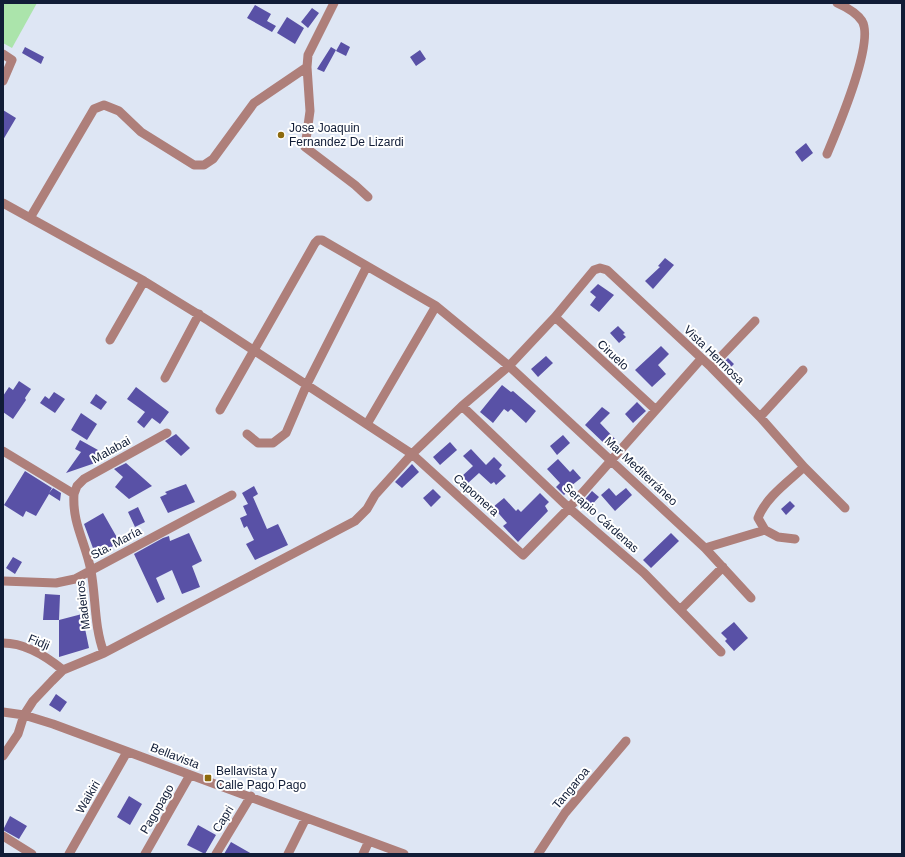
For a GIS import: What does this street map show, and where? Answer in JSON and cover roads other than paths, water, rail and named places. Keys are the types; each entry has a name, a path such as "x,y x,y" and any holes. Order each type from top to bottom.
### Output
{"street":[{"path":"334,3 308,55 307,67 310,111 305,147 355,185 368,197"},
{"path":"827,154 841,122 856,78 866,36 862,21 852,11 837,3"},
{"path":"3,54 12,60 3,81"},
{"path":"30,218 94,109 98,106 104,106 119,111 141,132 194,165 204,165 213,159 254,103 307,67"},
{"name":"Capomera","path":"3,203 144,281 199,314 412,454 523,555 570,508"},
{"name":"Mar Mediterráneo","path":"254,350 318,240 322,240 436,306 509,366 612,460 705,548 751,598"},
{"path":"247,434 258,443 273,443 286,432 307,384 367,266"},
{"name":"Vista Hermosa","path":"555,317 594,270 600,268 606,270 711,367 760,417 804,467 845,508"},
{"path":"110,340 144,281"},
{"path":"367,424 436,306"},
{"path":"165,378 199,314"},
{"path":"3,756 18,734 24,715 33,701 63,670 104,653 355,521 367,509 375,495 412,454 462,406 509,366 555,317"},
{"name":"Ciruelo","path":"555,317 656,410"},
{"path":"711,367 755,321"},
{"path":"220,410 254,350"},
{"path":"570,508 701,359"},
{"path":"760,417 802,370"},
{"name":"Serapio Cárdenas","path":"462,406 570,508 644,573 721,652"},
{"name":"Malabai","path":"74,494 76,486 84,479 167,433"},
{"path":"3,451 74,494"},
{"path":"795,539 778,537 765,530 758,518 761,509 768,501 804,467"},
{"name":"Madeiros","path":"74,494 73,511 91,570 100,642 104,653"},
{"name":"Sta. María","path":"4,581 56,583 75,579 232,496"},
{"path":"705,548 765,530"},
{"path":"680,610 723,567"},
{"name":"Fidji","path":"3,643 32,650 48,658 63,670"},
{"name":"Bellavista","path":"3,712 24,715 53,724 251,796 404,854"},
{"name":"Tangaroa","path":"538,854 565,813 626,741"},
{"name":"Waikiri","path":"69,854 127,752"},
{"name":"Pagopago","path":"145,854 190,775"},
{"name":"Capri","path":"216,854 251,796"},
{"path":"288,854 306,818"},
{"path":"3,836 32,854"},
{"path":"363,854 369,841"}],"place":[{"name":"Jose Joaquin Fernandez De Lizardi","path":"281,135"},
{"name":"Bellavista y Calle Pago Pago","path":"208,778"}]}
